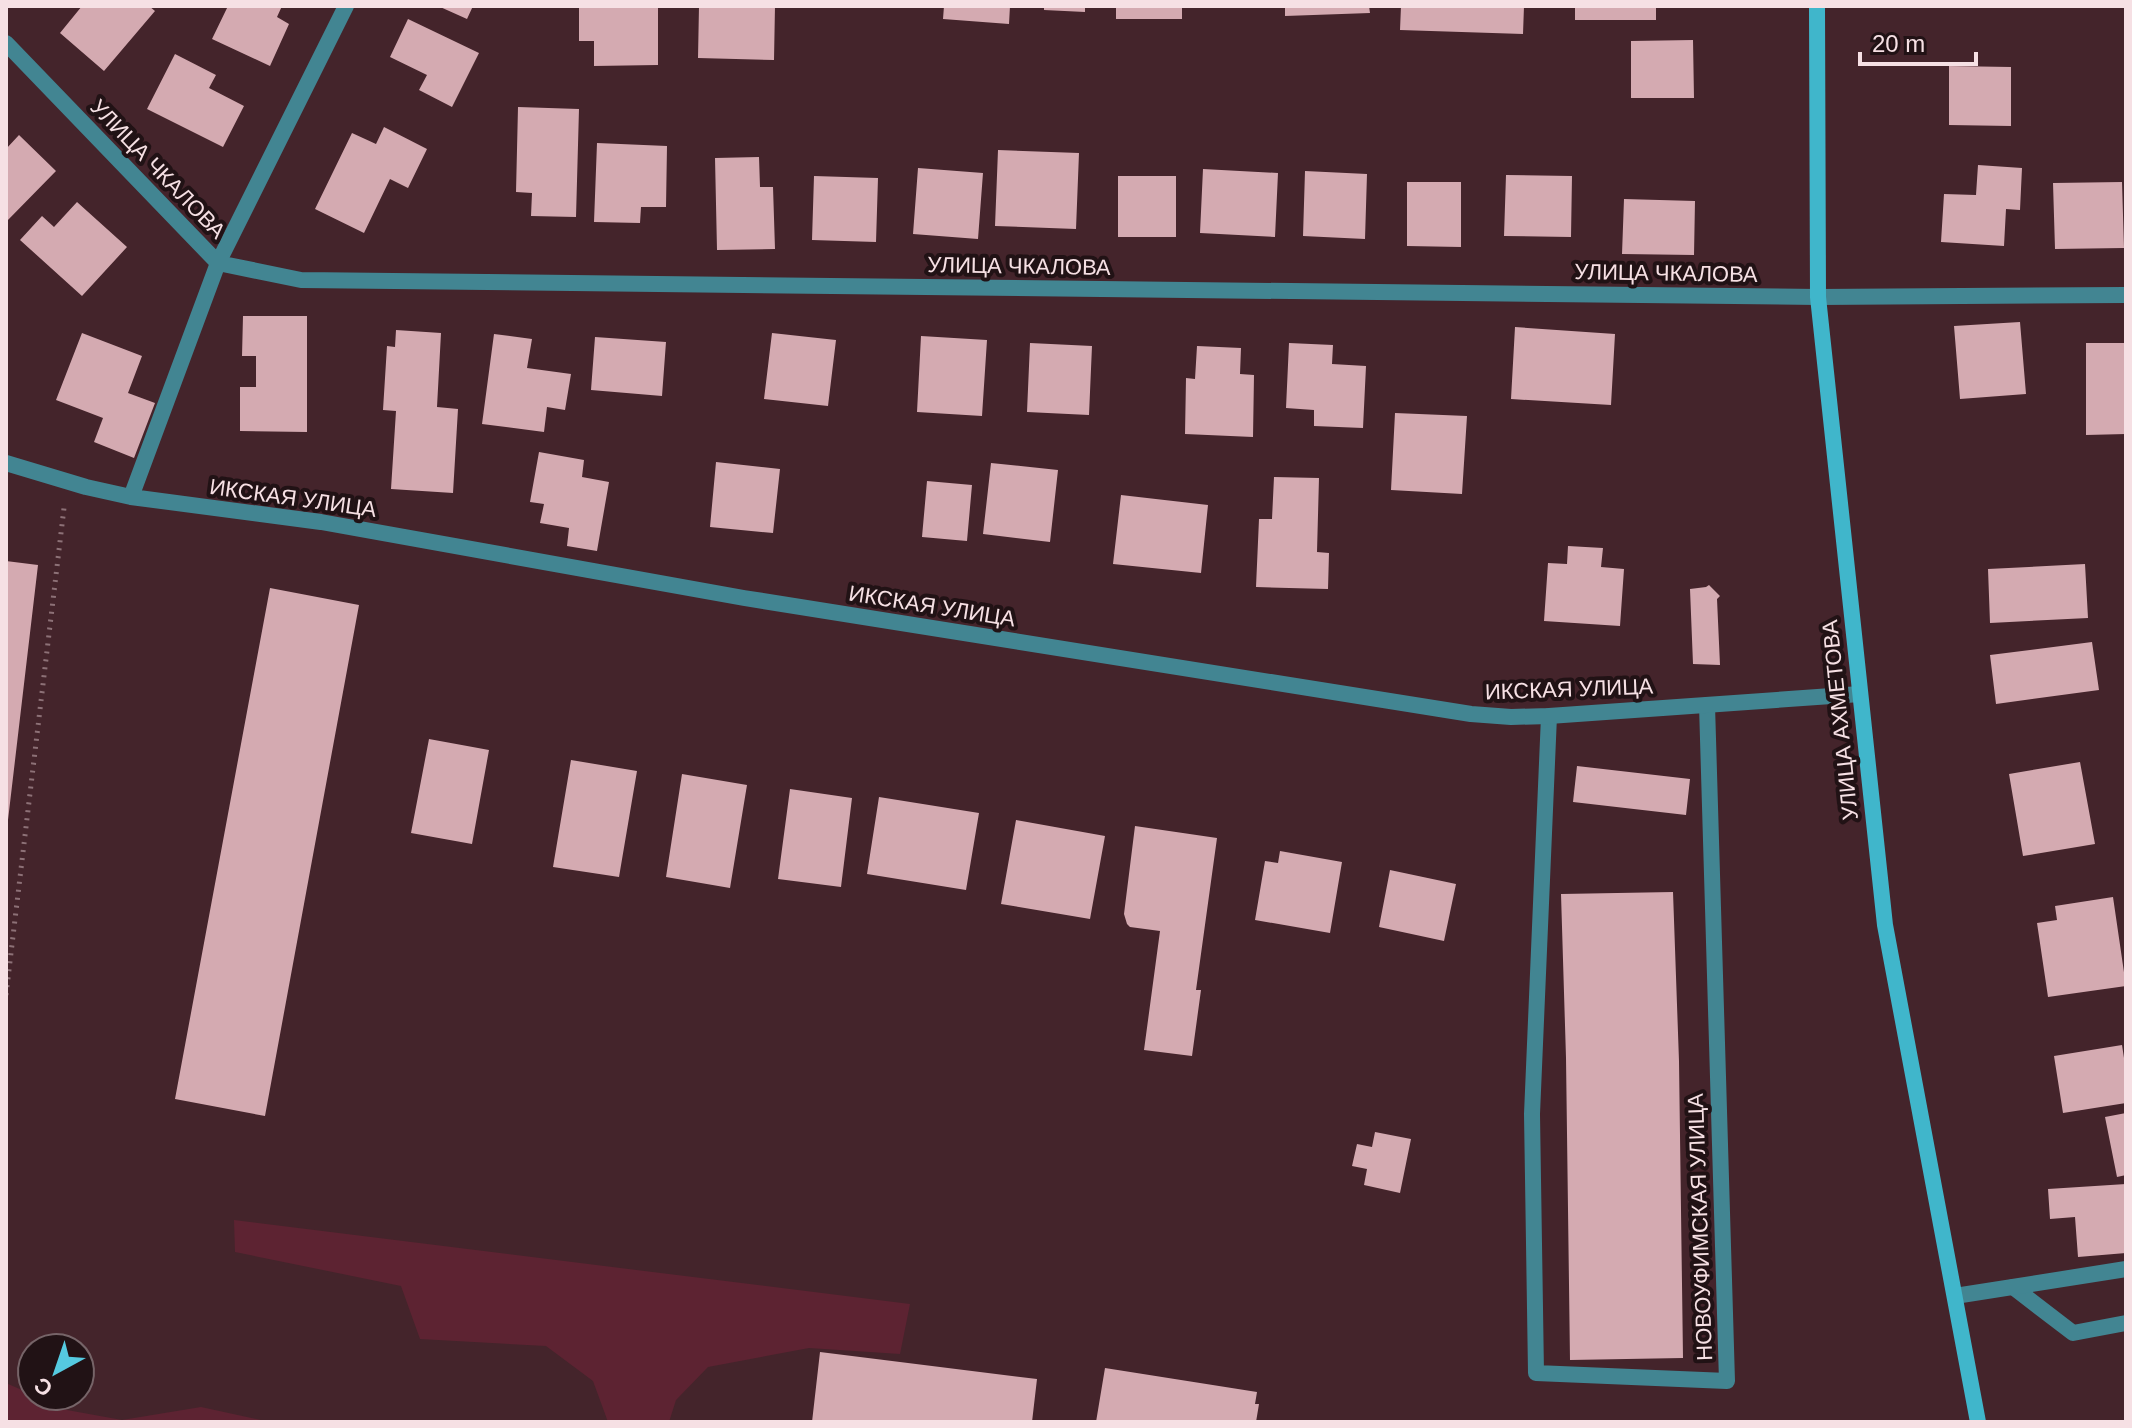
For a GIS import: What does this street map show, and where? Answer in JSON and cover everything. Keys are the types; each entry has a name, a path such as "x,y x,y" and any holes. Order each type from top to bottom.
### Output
{"main road":[{"name":"УЛИЦА АХМЕТОВА","path":"1817,6 1818,297 1885,925 1978,1422"}],"street":[{"path":"131,497 218,263 346,6"},
{"name":"УЛИЦА ЧКАЛОВА","path":"6,43 218,263 301,280 1818,297 2126,295"},
{"name":"ИКСКАЯ УЛИЦА","path":"6,463 131,497 321,522 744,598 1471,714 1549,716 1860,694"},
{"name":"НОВОУФИМСКАЯ УЛИЦА","path":"1549,716 1532,1114 1536,1373 1727,1381 1707,705"},
{"path":"1955,1296 2126,1269"},
{"path":"2013,1287 2073,1333 2126,1323"}],"path":[{"path":"6,995 67,481"}],"shaded area":[{"path":"234,1220 910,1304 900,1354 809,1348 708,1367 676,1400 669,1422 608,1422 593,1381 546,1346 420,1339 401,1286 235,1252"},
{"path":"6,1383 16,1387 16,1412 78,1412 122,1420 201,1407 270,1422 6,1422"}],"building":[{"path":"82,6 149,6 155,11 104,71 60,33"},
{"path":"228,6 282,6 277,17 289,24 270,66 212,39"},
{"path":"438,6 473,6 467,19"},
{"path":"579,6 658,6 658,65 594,66 594,41 579,41"},
{"path":"699,6 775,6 774,60 698,58"},
{"path":"944,6 1010,6 1009,24 943,19"},
{"path":"1044,6 1085,6 1085,12 1044,10"},
{"path":"1116,6 1182,6 1182,19 1116,19"},
{"path":"1285,6 1369,6 1370,13 1285,16"},
{"path":"1401,6 1524,6 1523,34 1400,30"},
{"path":"1575,6 1656,6 1656,20 1575,20"},
{"path":"408,19 479,53 452,107 419,90 427,75 390,57"},
{"path":"1693,40 1694,98 1631,98 1631,41"},
{"path":"175,54 216,75 209,88 244,106 223,147 147,109"},
{"path":"1949,66 2011,67 2011,126 1949,125"},
{"path":"518,107 579,109 576,217 531,216 532,193 516,192"},
{"path":"384,127 427,149 408,188 390,179 364,233 315,209 352,133 376,144"},
{"path":"19,135 56,171 6,222 6,149"},
{"path":"597,143 667,146 666,207 641,207 640,223 594,222"},
{"path":"998,150 1079,153 1076,229 995,226"},
{"path":"759,157 760,187 773,187 775,249 717,250 715,158"},
{"path":"1978,165 2022,168 2020,210 2006,209 2004,246 1941,242 1944,194 1976,195"},
{"path":"918,168 983,173 978,239 913,234"},
{"path":"1203,169 1278,173 1275,237 1200,233"},
{"path":"1305,171 1367,174 1365,239 1303,236"},
{"path":"1506,175 1572,176 1571,237 1504,236"},
{"path":"814,176 878,178 876,242 812,240"},
{"path":"1118,176 1176,176 1176,237 1118,237"},
{"path":"1407,182 1461,182 1461,247 1407,246"},
{"path":"2122,182 2124,248 2055,249 2053,183"},
{"path":"1624,199 1695,201 1694,255 1622,254"},
{"path":"77,202 127,247 82,296 20,240 42,216 54,227"},
{"path":"243,316 307,316 307,432 240,431 240,387 256,387 256,356 242,356"},
{"path":"2020,322 2026,394 1960,399 1954,326"},
{"path":"1515,327 1615,334 1611,405 1511,399"},
{"path":"396,330 441,333 437,407 458,409 453,493 391,489 396,411 383,410 387,346 395,347"},
{"path":"82,333 142,356 128,393 155,403 134,458 94,442 103,418 56,400"},
{"path":"772,333 836,340 828,406 764,399"},
{"path":"494,334 532,339 527,368 571,374 565,410 547,407 544,432 482,424"},
{"path":"921,336 987,340 982,416 917,412"},
{"path":"595,337 666,342 662,396 591,390"},
{"path":"1030,343 1092,346 1089,415 1027,412"},
{"path":"1289,343 1333,345 1332,364 1366,366 1363,428 1314,426 1314,410 1286,408"},
{"path":"2086,343 2126,343 2126,434 2086,435"},
{"path":"1197,346 1241,348 1240,374 1254,375 1253,437 1185,434 1186,378 1195,379"},
{"path":"1395,413 1467,416 1462,494 1391,490"},
{"path":"539,452 584,460 582,477 609,482 597,551 567,546 569,528 540,523 544,504 530,502"},
{"path":"716,462 780,469 773,533 710,527"},
{"path":"991,463 1058,470 1050,542 983,534"},
{"path":"1274,477 1319,478 1317,552 1329,553 1328,589 1256,587 1259,519 1272,519"},
{"path":"927,481 972,485 967,541 922,537"},
{"path":"1121,495 1208,505 1201,573 1113,564"},
{"path":"1568,546 1603,548 1601,567 1624,569 1620,626 1544,621 1548,563 1567,564"},
{"path":"6,561 38,565 8,820 6,820"},
{"path":"2085,564 2088,618 1990,623 1988,569"},
{"path":"1709,585 1720,596 1717,599 1720,665 1693,664 1690,589"},
{"path":"270,588 359,605 265,1116 175,1099"},
{"path":"2092,642 2099,690 1996,704 1990,655"},
{"path":"429,739 489,750 472,844 411,833"},
{"path":"571,760 637,771 619,877 553,867"},
{"path":"2080,762 2095,844 2023,856 2009,774"},
{"path":"1577,766 1690,779 1686,815 1573,802"},
{"path":"682,774 747,785 730,888 666,877"},
{"path":"790,789 852,798 841,887 778,879"},
{"path":"879,797 979,813 966,890 867,874"},
{"path":"1016,820 1105,836 1090,919 1001,904"},
{"path":"1135,826 1217,838 1196,990 1201,990 1192,1056 1144,1050 1160,931 1130,927 1124,914"},
{"path":"1280,851 1342,862 1330,933 1255,920 1265,861 1278,863"},
{"path":"1390,870 1456,884 1444,941 1379,927"},
{"path":"1673,892 1683,1358 1570,1360 1561,894"},
{"path":"2113,897 2126,986 2048,997 2037,923 2057,920 2055,906"},
{"path":"2122,1045 2126,1103 2063,1113 2054,1056"},
{"path":"2126,1113 2126,1175 2117,1177 2105,1117"},
{"path":"1375,1132 1411,1139 1400,1193 1364,1185 1367,1169 1352,1166 1357,1144 1372,1147"},
{"path":"2126,1184 2126,1253 2078,1257 2075,1217 2050,1219 2048,1189"},
{"path":"820,1352 1037,1379 1032,1422 812,1422"},
{"path":"1105,1368 1257,1392 1256,1422 1096,1422"}]}
